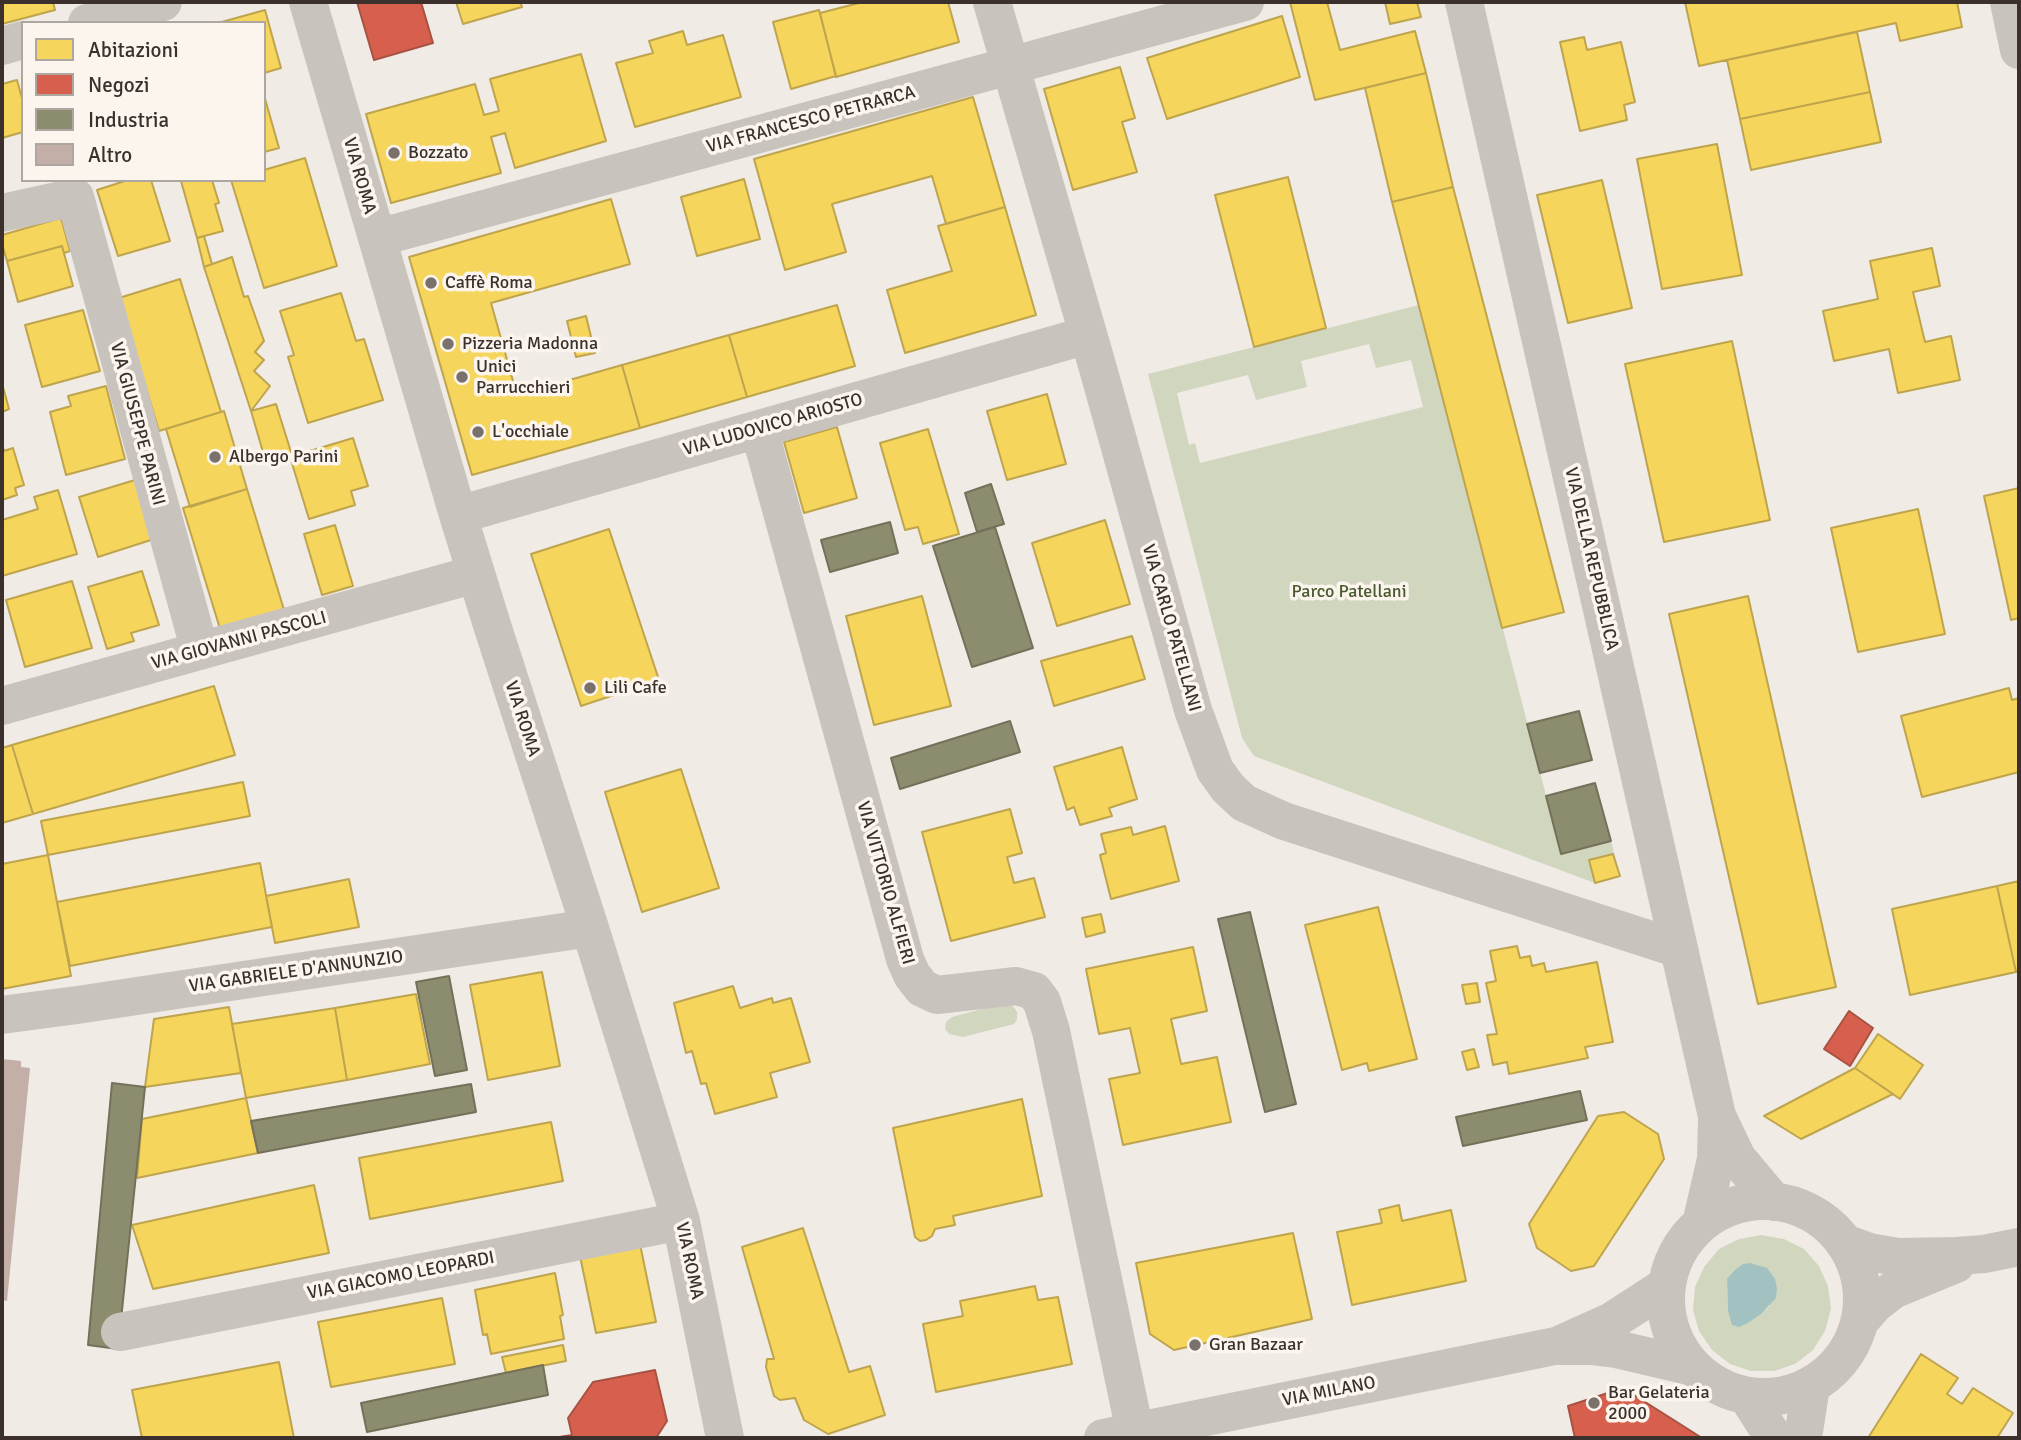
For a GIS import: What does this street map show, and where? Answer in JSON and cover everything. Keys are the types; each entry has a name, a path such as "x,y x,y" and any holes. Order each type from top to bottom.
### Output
{"street":[{"path":"94,21 163,2"},
{"name":"VIA ROMA","path":"308,2 476,575 681,1221 724,1438"},
{"name":"VIA CARLO PATELLANI","path":"992,2 1194,710 1215,770 1228,788 1244,803 1284,821 1679,949"},
{"name":"VIA FRANCESCO PETRARCA","path":"377,239 1245,2"},
{"name":"VIA DELLA REPUBBLICA","path":"1464,2 1717,1116 1737,1158 1774,1202"},
{"path":"2009,2 2019,50"},
{"path":"2,46 21,41"},
{"name":"VIA GIUSEPPE PARINI","path":"2,213 75,197 200,651"},
{"name":"VIA LUDOVICO ARIOSTO","path":"458,515 1088,335"},
{"name":"VIA VITTORIO ALFIERI","path":"759,429 905,959 912,975 922,988 937,995 1016,986 1034,991 1042,1002 1051,1031 1119,1435"},
{"name":"VIA GIOVANNI PASCOLI","path":"3,702 265,635 476,575"},
{"name":"VIA GABRIELE D'ANNUNZIO","path":"2,1015 590,928"},
{"name":"VIA DELLA REPUBBLICA","path":"1701,1224 1716,1159 1717,1116"},
{"path":"1774,1202 1795,1206 1830,1227 1854,1260 1863,1300 1860,1321 1850,1347 1833,1369 1811,1386 1768,1398 1726,1390 1693,1367 1679,1350 1671,1330 1666,1308 1666,1286 1672,1263 1684,1241 1701,1224 1735,1205 1774,1202"},
{"name":"VIA GIACOMO LEOPARDI","path":"120,1332 681,1221"},
{"path":"1844,1243 1869,1252 1898,1257 1956,1256 2002,1250"},
{"path":"1860,1321 1875,1304 1893,1290 2002,1250"},
{"name":"VIA MILANO","path":"1555,1346 1612,1321 1666,1286"},
{"name":"VIA MILANO","path":"1119,1435 1555,1346 1616,1349 1693,1367"},
{"path":"1803,1438 1811,1386"},
{"path":"1747,1396 1774,1438"}],"green space":[{"name":"Parco Patellani","path":"1419,305 1561,853 1611,841 1620,876 1595,883 1254,756 1242,738 1148,374","holes":["1369,344 1376,368 1411,360 1423,407 1200,463 1195,443 1189,445 1177,393 1248,375 1256,400 1307,387 1301,361"]},
{"path":"1001,1004 1013,1006 1017,1012 1014,1024 963,1037 949,1034 945,1029 946,1022 952,1017"},
{"path":"1761,1235 1784,1239 1804,1249 1819,1266 1828,1286 1831,1309 1825,1331 1813,1350 1795,1364 1774,1371 1751,1371 1730,1364 1712,1350 1699,1331 1693,1310 1695,1287 1704,1267 1719,1249 1739,1239","holes":["1727,1279 1770,1306 1748,1323 1728,1311"]}],"water":[{"path":"1750,1263 1767,1268 1775,1279 1776,1298 1761,1314 1739,1327 1732,1325 1728,1311 1727,1279 1743,1264"}],"building: Abitazioni":[{"path":"2,2 53,2 55,10 2,24"},
{"path":"456,2 520,2 522,7 463,24"},
{"path":"863,2 948,2 959,42 836,77 820,13"},
{"path":"1290,2 1327,2 1340,50 1415,31 1426,73 1315,100"},
{"path":"1385,2 1417,2 1421,17 1390,24"},
{"path":"1685,2 1957,2 1962,27 1900,41 1896,23 1699,66"},
{"path":"265,10 281,68 266,72 266,21 225,21"},
{"path":"819,10 836,76 791,89 773,22"},
{"path":"1282,16 1300,77 1167,119 1147,58"},
{"path":"683,31 687,45 723,35 741,97 635,127 616,63 653,53 649,41"},
{"path":"1857,32 1870,92 1740,119 1727,60"},
{"path":"1584,37 1587,50 1621,42 1635,102 1624,105 1627,120 1580,131 1560,42"},
{"path":"581,54 606,141 515,168 505,133 491,137 501,173 391,203 366,114 475,84 484,115 499,111 490,79"},
{"path":"1120,67 1135,118 1122,122 1137,172 1073,190 1044,89"},
{"path":"1426,73 1453,187 1392,202 1365,88"},
{"path":"17,80 21,95 21,133 2,138 2,84"},
{"path":"1870,92 1881,142 1751,170 1740,119"},
{"path":"973,97 1005,207 946,224 932,176 832,204 846,252 785,270 754,159"},
{"path":"266,102 279,148 266,151"},
{"path":"1717,144 1742,275 1662,289 1637,159"},
{"path":"305,158 337,266 264,288 232,182 266,182 266,169"},
{"path":"1288,177 1326,328 1254,347 1215,195"},
{"path":"744,179 760,239 697,256 681,197"},
{"path":"1602,180 1632,308 1568,323 1537,195"},
{"path":"122,182 152,182 170,241 118,256 97,190"},
{"path":"181,182 213,182 219,203 215,204 223,231 197,238"},
{"path":"1453,187 1564,612 1502,628 1392,202"},
{"path":"611,199 630,264 491,303 517,395 622,365 640,428 472,475 409,257"},
{"path":"1005,207 1036,315 905,353 887,290 952,271 938,226"},
{"path":"61,218 70,251 64,253 62,246 7,261 2,235"},
{"path":"204,236 212,264 204,267 197,238"},
{"path":"62,246 73,286 18,302 7,261"},
{"path":"1932,248 1940,286 1913,292 1925,342 1951,336 1960,380 1898,393 1889,349 1834,361 1823,311 1878,299 1870,261"},
{"path":"232,257 244,297 248,296 264,341 255,352 264,360 254,371 270,386 251,411 204,267"},
{"path":"180,279 221,412 159,431 119,298"},
{"path":"341,293 356,341 364,339 383,400 308,423 288,357 294,355 280,311"},
{"path":"837,305 855,366 747,397 729,335"},
{"path":"83,310 100,371 42,387 25,325"},
{"path":"586,316 595,353 576,357 567,321"},
{"path":"729,335 747,397 640,428 622,365"},
{"path":"1732,341 1770,520 1664,542 1625,364"},
{"path":"2,383 9,409 2,412"},
{"path":"106,386 125,459 66,475 50,412 71,406 68,396"},
{"path":"1047,394 1066,464 1007,480 987,411"},
{"path":"276,404 291,452 265,459 251,411"},
{"path":"224,411 247,489 190,507 166,429"},
{"path":"837,427 857,498 804,513 784,442"},
{"path":"928,429 959,534 923,544 918,527 905,530 880,443"},
{"path":"353,438 368,486 351,491 355,505 309,519 290,457"},
{"path":"2,443 4,451 13,448 24,485 15,488 17,495 2,500"},
{"path":"135,480 154,539 98,557 79,497"},
{"path":"2019,488 2019,618 2011,620 1984,496"},
{"path":"247,489 285,613 221,632 183,508"},
{"path":"58,490 77,554 2,576 2,520 38,509 34,497"},
{"path":"1918,509 1945,634 1858,652 1831,528"},
{"path":"1105,520 1130,604 1057,626 1032,543"},
{"path":"335,525 353,586 322,595 304,534"},
{"path":"609,529 659,680 581,706 531,554"},
{"path":"142,571 159,625 131,633 134,641 107,649 88,587"},
{"path":"72,581 92,648 25,667 6,600"},
{"path":"922,596 951,706 874,725 846,616"},
{"path":"1748,596 1836,987 1758,1004 1669,614"},
{"path":"1132,636 1145,679 1054,706 1041,661"},
{"path":"214,686 235,755 33,814 12,745"},
{"path":"2009,688 2012,700 2019,698 2019,772 1922,797 1901,716"},
{"path":"12,745 33,814 2,823 2,748"},
{"path":"1122,747 1137,799 1109,808 1112,816 1080,825 1074,807 1067,810 1054,767"},
{"path":"681,769 719,888 642,912 605,792"},
{"path":"243,782 250,816 48,855 41,821"},
{"path":"1010,809 1022,853 1007,857 1014,883 1034,878 1045,917 951,941 922,832"},
{"path":"1165,826 1179,881 1111,899 1100,855 1106,853 1101,834 1131,827 1133,835"},
{"path":"1613,854 1620,876 1595,883 1589,860"},
{"path":"48,855 71,976 2,989 2,864"},
{"path":"260,863 272,927 70,966 57,902"},
{"path":"349,879 359,927 275,943 266,896"},
{"path":"2019,881 2019,971 2016,972 1997,886"},
{"path":"1997,886 2016,972 1910,995 1892,909"},
{"path":"1378,907 1417,1059 1369,1071 1367,1063 1342,1070 1305,925"},
{"path":"1101,914 1105,932 1086,937 1082,918"},
{"path":"1517,946 1520,958 1530,956 1532,966 1544,963 1546,972 1597,962 1613,1042 1585,1047 1588,1058 1509,1074 1507,1062 1493,1065 1487,1035 1497,1034 1486,983 1496,981 1490,951"},
{"path":"1193,947 1207,1011 1171,1019 1181,1064 1217,1057 1231,1122 1123,1145 1109,1079 1140,1073 1130,1028 1099,1034 1086,969"},
{"path":"542,972 560,1066 488,1080 470,985"},
{"path":"1477,983 1480,1002 1466,1004 1462,985"},
{"path":"733,986 740,1008 772,998 773,1003 791,998 810,1062 770,1073 777,1097 715,1114 706,1083 701,1084 692,1051 686,1053 674,1003"},
{"path":"416,994 430,1064 347,1080 335,1008"},
{"path":"229,1007 241,1073 145,1087 154,1019"},
{"path":"335,1008 347,1080 246,1098 232,1024"},
{"path":"1878,1034 1923,1065 1900,1099 1855,1068"},
{"path":"1474,1049 1479,1067 1467,1070 1462,1052"},
{"path":"1855,1068 1893,1094 1801,1139 1764,1116"},
{"path":"246,1098 258,1153 137,1178 142,1119"},
{"path":"1022,1099 1042,1196 953,1216 955,1225 935,1229 932,1236 920,1241 915,1237 893,1128"},
{"path":"1624,1112 1658,1134 1664,1159 1594,1266 1571,1271 1537,1248 1529,1224 1598,1116"},
{"path":"551,1122 563,1181 370,1219 359,1158"},
{"path":"314,1185 329,1253 153,1289 132,1225"},
{"path":"1399,1205 1402,1221 1451,1210 1466,1281 1352,1305 1337,1232 1382,1223 1379,1210"},
{"path":"803,1228 849,1372 870,1366 885,1415 828,1434 804,1420 795,1398 780,1400 774,1396 766,1367 767,1359 774,1359 742,1247"},
{"path":"1293,1233 1312,1319 1174,1350 1150,1334 1136,1263"},
{"path":"640,1244 656,1322 596,1333 580,1256"},
{"path":"555,1273 563,1315 560,1316 564,1339 491,1354 487,1334 483,1335 475,1290"},
{"path":"1035,1286 1038,1300 1058,1297 1072,1364 936,1392 923,1324 963,1316 960,1301"},
{"path":"442,1298 455,1364 331,1387 318,1322"},
{"path":"563,1345 566,1361 506,1373 502,1357"},
{"path":"1921,1354 1958,1378 1947,1394 1962,1404 1973,1388 2013,1413 1997,1438 1868,1438"},
{"path":"279,1362 294,1438 142,1438 132,1390"}],"building: Negozi":[{"path":"357,2 421,2 433,43 374,60"},
{"path":"1849,1011 1873,1028 1850,1066 1824,1049"},
{"path":"655,1370 667,1421 656,1438 553,1438 572,1435 568,1418 593,1382"},
{"path":"1623,1388 1702,1438 1575,1438 1568,1406"}],"building: Industria":[{"path":"991,484 1004,524 977,532 965,493"},
{"path":"890,522 898,553 830,572 821,540"},
{"path":"995,527 1033,648 972,667 933,546"},
{"path":"1579,711 1592,760 1540,773 1527,724"},
{"path":"1010,721 1020,752 900,789 891,758"},
{"path":"1595,783 1611,841 1561,854 1546,796"},
{"path":"1250,912 1296,1104 1265,1112 1218,919"},
{"path":"449,976 467,1070 435,1076 416,982"},
{"path":"112,1083 145,1087 118,1349 88,1345"},
{"path":"471,1084 476,1112 258,1153 251,1121"},
{"path":"1580,1091 1587,1120 1463,1146 1456,1117"},
{"path":"543,1365 548,1395 367,1432 361,1403"}],"building: Altro":[{"path":"2,1059 21,1061 21,1067 30,1068 7,1301 2,1300"}],"place":[{"name":"Bozzato","path":"394,153"},
{"name":"Caffè Roma","path":"431,283"},
{"name":"Pizzeria Madonna","path":"448,344"},
{"name":"Unici Parrucchieri","path":"462,377"},
{"name":"L'occhiale","path":"478,432"},
{"name":"Albergo Parini","path":"215,457"},
{"name":"Lili Cafe","path":"590,688"},
{"name":"Gran Bazaar","path":"1195,1345"},
{"name":"Bar Gelateria 2000","path":"1594,1403"}]}
